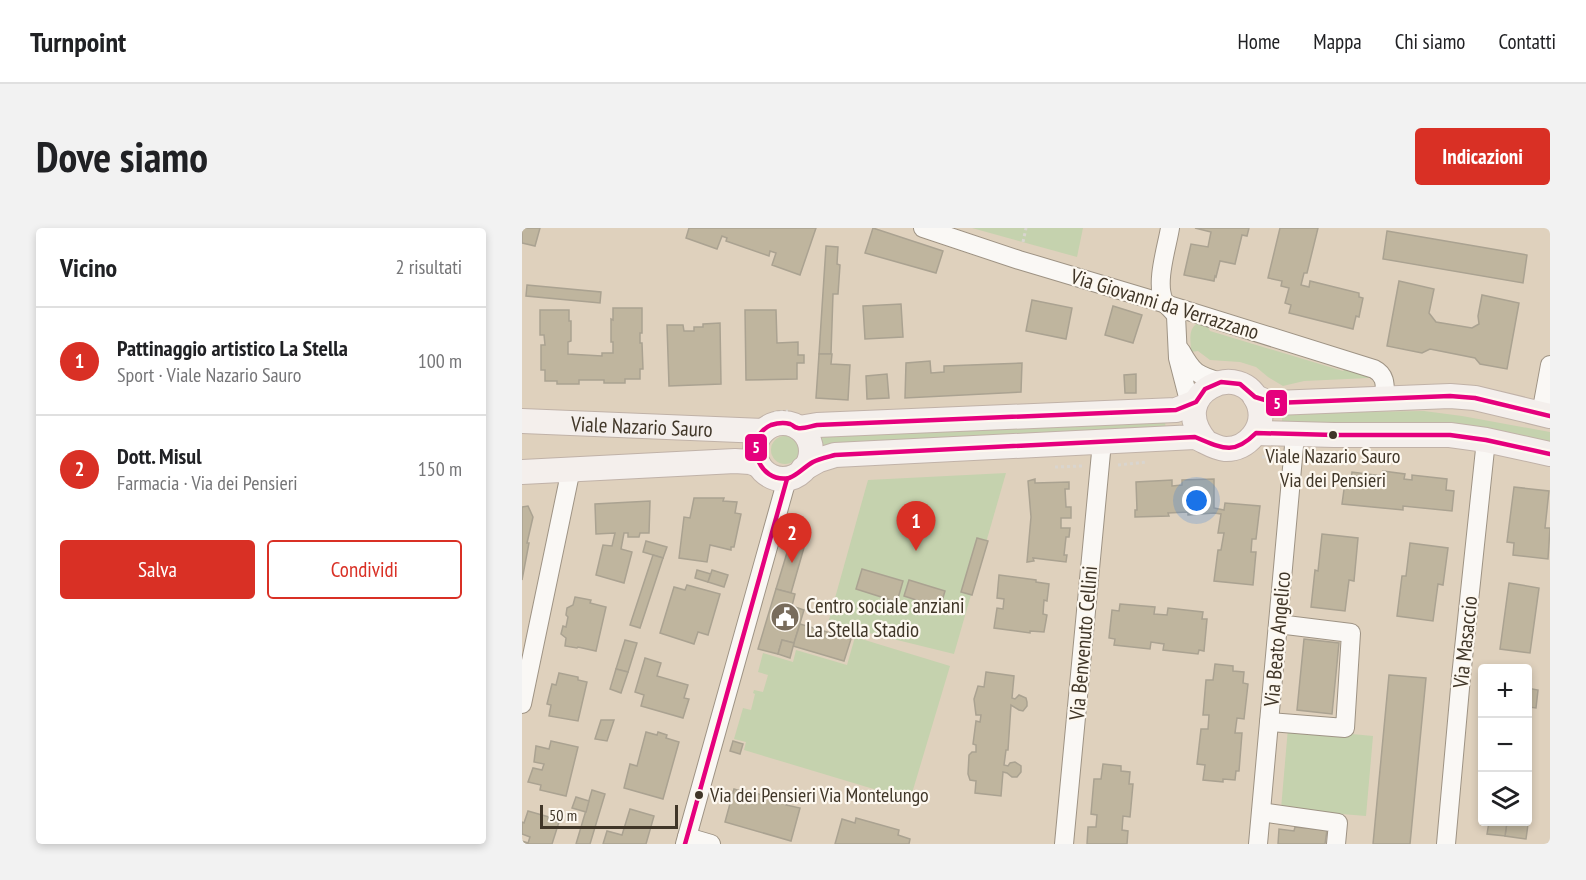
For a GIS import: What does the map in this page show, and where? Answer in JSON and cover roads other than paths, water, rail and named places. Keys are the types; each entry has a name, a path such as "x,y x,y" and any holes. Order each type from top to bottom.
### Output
{"main road":[{"path":"795,474 809,459 810,447 804,433 789,424 779,423 769,426 758,438 755,452 759,465 774,477 795,474 819,460 835,455 1195,437 1216,447 1227,449 1238,447 1256,432 1261,414 1255,397 1240,384 1221,382 1205,389 1196,402 1193,412 1194,423 1198,433 1206,441"},
{"path":"1255,397 1275,403 1462,396 1546,415"},
{"path":"799,428 817,425 1172,411 1196,402"},
{"name":"Viale Nazario Sauro","path":"522,421 763,431"},
{"path":"1256,432 1295,435 1450,435 1486,440 1550,454"},
{"name":"Viale Nazario Sauro","path":"522,472 735,460 759,465"}],"street":[{"name":"Via Giovanni da Verrazzano","path":"923,228 1023,243 1165,303 1374,369 1384,380 1385,398"},
{"path":"1170,228 1160,283 1161,294 1176,316 1178,358 1187,393 1196,402"},
{"path":"1177,344 1194,371 1221,382"},
{"path":"1546,415 1550,365"},
{"name":"Via Beato Angelico","path":"1258,844 1295,435"},
{"name":"Via Masaccio","path":"1446,844 1486,440"},
{"name":"Via Benvenuto Cellini","path":"1064,844 1102,442"},
{"path":"522,704 571,469"},
{"path":"711,844 686,841 795,474"},
{"path":"1269,722 1345,728 1351,633 1278,624"},
{"path":"1261,812 1338,823 1336,844"}],"place":[{"name":"Viale Nazario Sauro Via dei Pensieri","path":"1333,435"},
{"name":"Pattinaggio artistico La Stella","path":"916,551"},
{"name":"Dott. Misul","path":"792,563"},
{"name":"Centro sociale anziani La Stella Stadio","path":"785,617"},
{"name":"Via dei Pensieri Via Montelungo","path":"699,795"}]}
